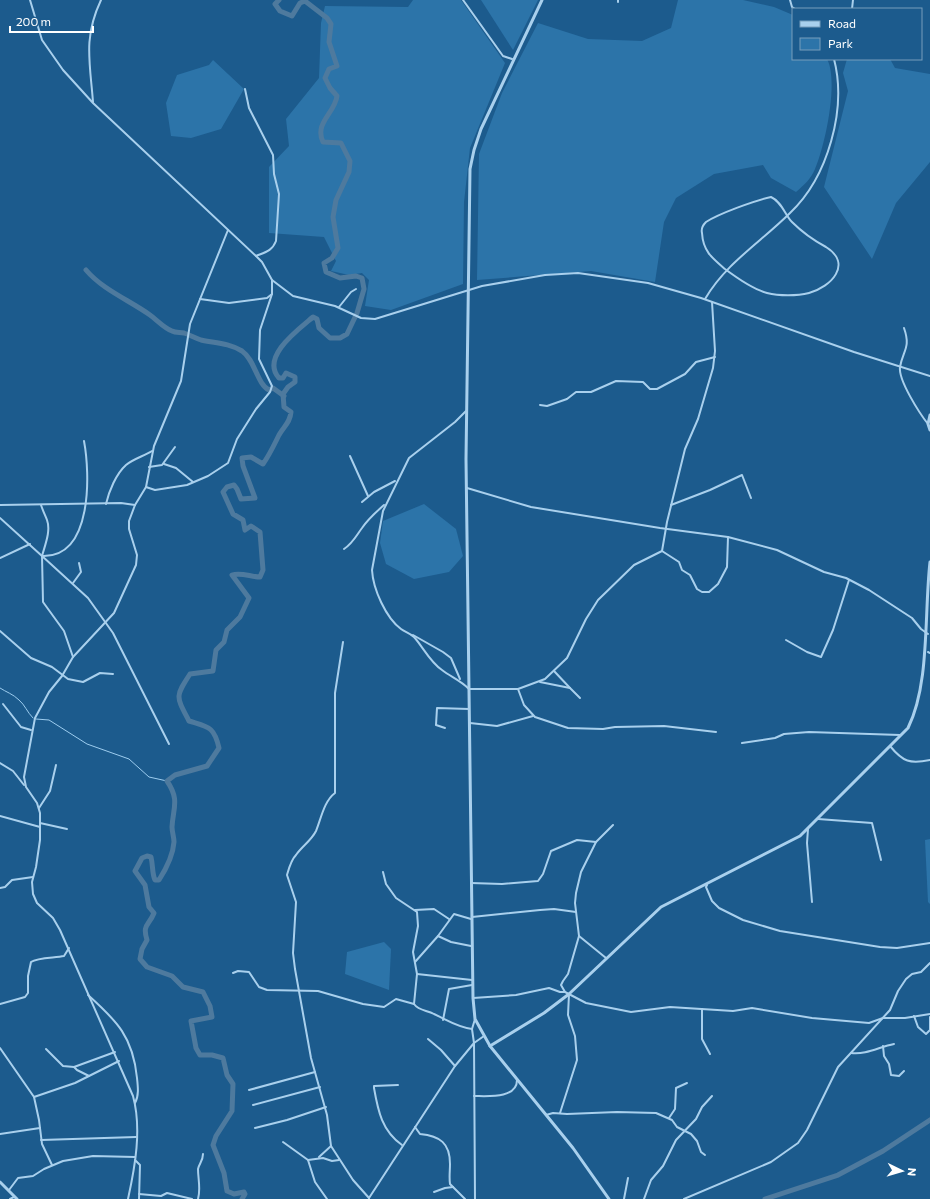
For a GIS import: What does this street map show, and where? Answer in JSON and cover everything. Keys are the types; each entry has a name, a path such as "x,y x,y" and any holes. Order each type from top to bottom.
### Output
{"street":[{"path":"30,0 39,31 46,48 63,70 93,103 262,262 272,280 293,296 339,307 361,318 379,318 411,306 468,290 539,276 578,273 648,283 705,299 846,350 930,376"},
{"path":"93,103 88,45 91,27 101,0"},
{"path":"464,0 503,56 512,59"},
{"path":"475,1199 474,1043 472,1029 475,1019 471,946 466,410 469,206 472,160 481,129 512,59 542,0"},
{"path":"705,299 711,289 727,270 743,253 788,215 804,198 817,179 830,143 839,100 840,86 834,60"},
{"path":"245,89 249,108 268,143 272,155 274,174 279,194 276,241 273,248 269,251 256,256"},
{"path":"771,197 788,215 790,220 806,235 832,252 838,258 838,272 828,283 808,293 768,293 745,283 705,251 702,230 705,223 741,207 771,197"},
{"path":"26,787 24,777 31,730 36,714 49,692 62,676 73,658 116,610 136,565 137,555 129,525 136,505 146,487 152,451 181,381 186,336 228,230"},
{"path":"146,487 155,490 180,487 208,476 228,463 237,439 256,409 270,392 271,381 259,359 260,330 272,294 272,280"},
{"path":"339,307 351,292 356,289"},
{"path":"200,299 229,303 267,298 272,294"},
{"path":"662,551 671,505 685,449 698,419 715,357 712,302"},
{"path":"904,328 908,339 900,369 910,396 918,412 928,424 930,430"},
{"path":"540,405 547,406 567,399 576,392 591,392 616,381 643,382 650,389 657,389 685,374 696,362 715,357"},
{"path":"466,410 455,422 410,458 396,481 385,504 372,570 372,579 385,610 401,629 451,658 461,680 469,689 518,689 539,682 554,671 567,658 586,619 598,600 634,565 662,551"},
{"path":"928,424 930,415"},
{"path":"42,556 57,554 71,542 80,526 86,504 88,459 84,441"},
{"path":"150,467 163,463 176,447"},
{"path":"106,504 108,494 121,470 128,464 152,451"},
{"path":"350,456 368,496"},
{"path":"163,463 176,468 193,482"},
{"path":"671,505 710,490 742,475 751,498"},
{"path":"362,502 368,496 396,481"},
{"path":"467,488 531,507 666,529 728,537 787,554 824,572 849,580 882,596 912,618 921,630 928,634"},
{"path":"41,504 42,512 48,521 48,530 42,556 43,602 64,631 73,658"},
{"path":"344,549 357,538 369,519 385,504"},
{"path":"0,505 136,505"},
{"path":"0,518 73,583 88,598 106,622 130,663 169,744"},
{"path":"662,551 679,562 682,570 690,575 697,589 702,592 709,592 718,584 727,567 728,537"},
{"path":"0,558 30,544"},
{"path":"928,673 930,562"},
{"path":"73,583 81,572 79,563"},
{"path":"786,640 807,652 821,657 833,630 849,580"},
{"path":"0,631 30,658 52,667 62,676 80,682 88,680 100,673 113,674"},
{"path":"411,634 440,668 461,680"},
{"path":"343,642 335,693 335,793 330,796 320,814 316,831 295,856 287,875 296,902 293,953 295,969 300,990 306,1035 315,1072 326,1107 331,1146 339,1160 369,1199 402,1145 455,1066 474,1043 484,1036"},
{"path":"554,671 555,674 580,698"},
{"path":"539,682 570,688"},
{"path":"518,689 524,705 533,716 568,728 603,729 615,727 664,726 716,732"},
{"path":"3,704 21,727 31,730"},
{"path":"445,728 436,725 437,708 469,709"},
{"path":"490,1046 544,1013 569,994 661,907 793,840 808,828 901,735 913,722 921,708"},
{"path":"468,723 497,726 533,716"},
{"path":"742,743 775,738 784,734 816,732 901,735"},
{"path":"890,746 903,760 920,762 930,760"},
{"path":"0,763 13,771 35,799 39,808 40,827 38,858 32,888 34,898 53,918 69,948 88,994 119,1061 135,1103 136,1156 128,1199"},
{"path":"39,808 50,791 56,765"},
{"path":"0,816 40,827"},
{"path":"817,819 872,824 881,860"},
{"path":"40,823 67,829"},
{"path":"565,992 561,985 562,981 568,974 580,936 576,912 576,893 581,872 596,842 613,825"},
{"path":"808,828 812,902"},
{"path":"471,883 502,884 538,881 543,874 551,851 577,840 596,842"},
{"path":"383,872 386,884 399,902 415,910 434,909 449,919"},
{"path":"0,888 5,887 12,880 33,877"},
{"path":"708,882 706,887 709,896 719,908 743,920 773,929 880,947 897,948 930,943"},
{"path":"416,962 438,936 449,919 456,914 471,918 554,909 576,912"},
{"path":"414,1004 417,974 413,952 419,919 415,910"},
{"path":"438,936 451,942 471,946"},
{"path":"580,936 606,958"},
{"path":"0,1004 24,997 28,993 28,976 31,962 39,958 52,959 64,956 69,948"},
{"path":"684,1199 762,1166 792,1148 807,1130 832,1077 851,1053 890,1010 898,991 906,979 912,974 921,972 930,963"},
{"path":"233,973 238,971 249,972 261,988 276,991 318,991 363,1004 384,1006 396,999 414,1004 421,1010 435,1014 443,1020 457,1026 472,1029"},
{"path":"417,974 472,980"},
{"path":"443,1020 450,989 472,985"},
{"path":"473,998 516,995 549,988 560,992 565,992 586,1003 631,1012 670,1007 738,1011 752,1008 812,1018 869,1023 883,1018 914,1016 930,1015 930,1030 926,1034 918,1027 914,1016"},
{"path":"88,994 113,1018 129,1043 135,1062 138,1084 137,1100 135,1103"},
{"path":"560,1114 577,1060 575,1036 568,1015 569,994"},
{"path":"702,1009 702,1039 710,1054"},
{"path":"475,1019 490,1046 546,1116 574,1148 609,1199"},
{"path":"428,1039 438,1046 455,1066"},
{"path":"851,1053 866,1053 883,1046 894,1044"},
{"path":"883,1046 884,1056 889,1064 891,1075 899,1076 904,1071"},
{"path":"0,1048 34,1097 41,1140 52,1165"},
{"path":"46,1048 63,1066 74,1067 115,1052"},
{"path":"34,1097 62,1088 119,1061"},
{"path":"74,1067 89,1076"},
{"path":"249,1090 315,1072"},
{"path":"474,1096 503,1094 513,1091 517,1085 517,1080"},
{"path":"669,1118 676,1107 676,1088 679,1085 687,1083"},
{"path":"398,1085 374,1086 374,1088 382,1123 391,1137 402,1145"},
{"path":"253,1105 320,1087"},
{"path":"644,1199 651,1180 662,1166 676,1140 696,1119 702,1107 712,1096"},
{"path":"255,1128 287,1120 326,1107"},
{"path":"546,1116 553,1113 656,1113 669,1118 684,1132 694,1138 701,1152 705,1155"},
{"path":"415,1126 420,1134 438,1137 442,1140 450,1163 449,1180 453,1188 464,1199"},
{"path":"0,1134 40,1128"},
{"path":"41,1140 136,1138"},
{"path":"283,1142 308,1160 315,1182 327,1199"},
{"path":"319,1158 331,1146"},
{"path":"198,1199 200,1180 198,1168 203,1160 203,1154"},
{"path":"10,1190 18,1178 33,1176 64,1160 93,1156 136,1156"},
{"path":"308,1160 319,1158 339,1160"},
{"path":"135,1160 140,1165 139,1199"},
{"path":"624,1199 628,1178"},
{"path":"0,1182 10,1190 16,1198 10,1199"},
{"path":"434,1192 445,1188 453,1188"},
{"path":"140,1194 161,1196 167,1193 192,1199"}],"green space":[{"path":"413,0 461,0 505,63 470,148 464,202 463,284 391,310 365,306 369,280 362,273 349,275 331,271 336,261 324,237 269,233 269,167 289,146 286,119 319,78 321,23 325,6 408,7"},
{"path":"481,0 538,0 513,50"},
{"path":"678,0 743,0 774,7 792,15 792,60 827,60 832,82 829,114 823,145 819,159 809,179 796,192 771,178 763,165 714,174 676,198 664,222 655,282 591,271 477,280 479,154 502,93 538,23 588,39 642,41 671,28"},
{"path":"213,60 244,89 221,129 191,138 171,136 166,103 177,75 209,65"},
{"path":"847,60 891,60 895,68 930,74 930,162 896,203 872,259 824,187 848,91 843,73"},
{"path":"424,504 456,529 463,556 449,572 414,579 386,564 380,543 383,521"},
{"path":"930,839 930,904 928,902 925,840"},
{"path":"384,942 391,949 389,990 345,974 347,952"}],"waterway":[{"path":"242,1199 245,1194 244,1192 234,1194 227,1191 224,1173 213,1145 216,1136 232,1111 233,1084 227,1075 223,1058 212,1055 200,1055 196,1048 191,1021 212,1017 210,1006 203,992 183,987 172,976 147,967 140,959 142,949 147,940 145,931 154,913 149,907 145,885 135,871 142,858 147,856 151,857 154,878 155,880 159,880 169,862 174,842 172,827 175,799 167,781 175,775 207,766 219,748 215,735 209,728 189,721 179,697 180,692 190,674 213,671 216,650 224,642 227,630 240,617 249,598 232,575 239,574 260,577 263,570 260,532 251,526 245,530 243,520 233,514 223,492 227,487 234,485 241,499 255,498 243,466 242,458 251,457 263,464 289,419 291,412 284,407 283,394 288,387 295,382 295,377 286,373 283,378 279,378 274,370 274,361 284,344 291,336 313,317 317,319 319,328 330,338 340,338 347,334 357,313 364,289 362,278 356,276 340,278 326,272 324,263 332,258 338,248 333,217 336,200 349,172 350,161 341,143 323,142 321,135 323,124 333,108 337,96 330,88 325,78 329,69 337,66 329,42 331,24 327,18 305,1 300,3 292,16 280,11 275,4 279,0"},
{"path":"86,270 100,283 150,315 169,330 184,333 201,340 227,345 242,351 250,360 265,387 269,390 273,388 284,396"},
{"path":"0,688 19,700 33,718"},
{"path":"36,719 49,720 87,744 129,759 149,777 167,781"},
{"path":"765,1199 838,1175 883,1151 930,1120"}]}
